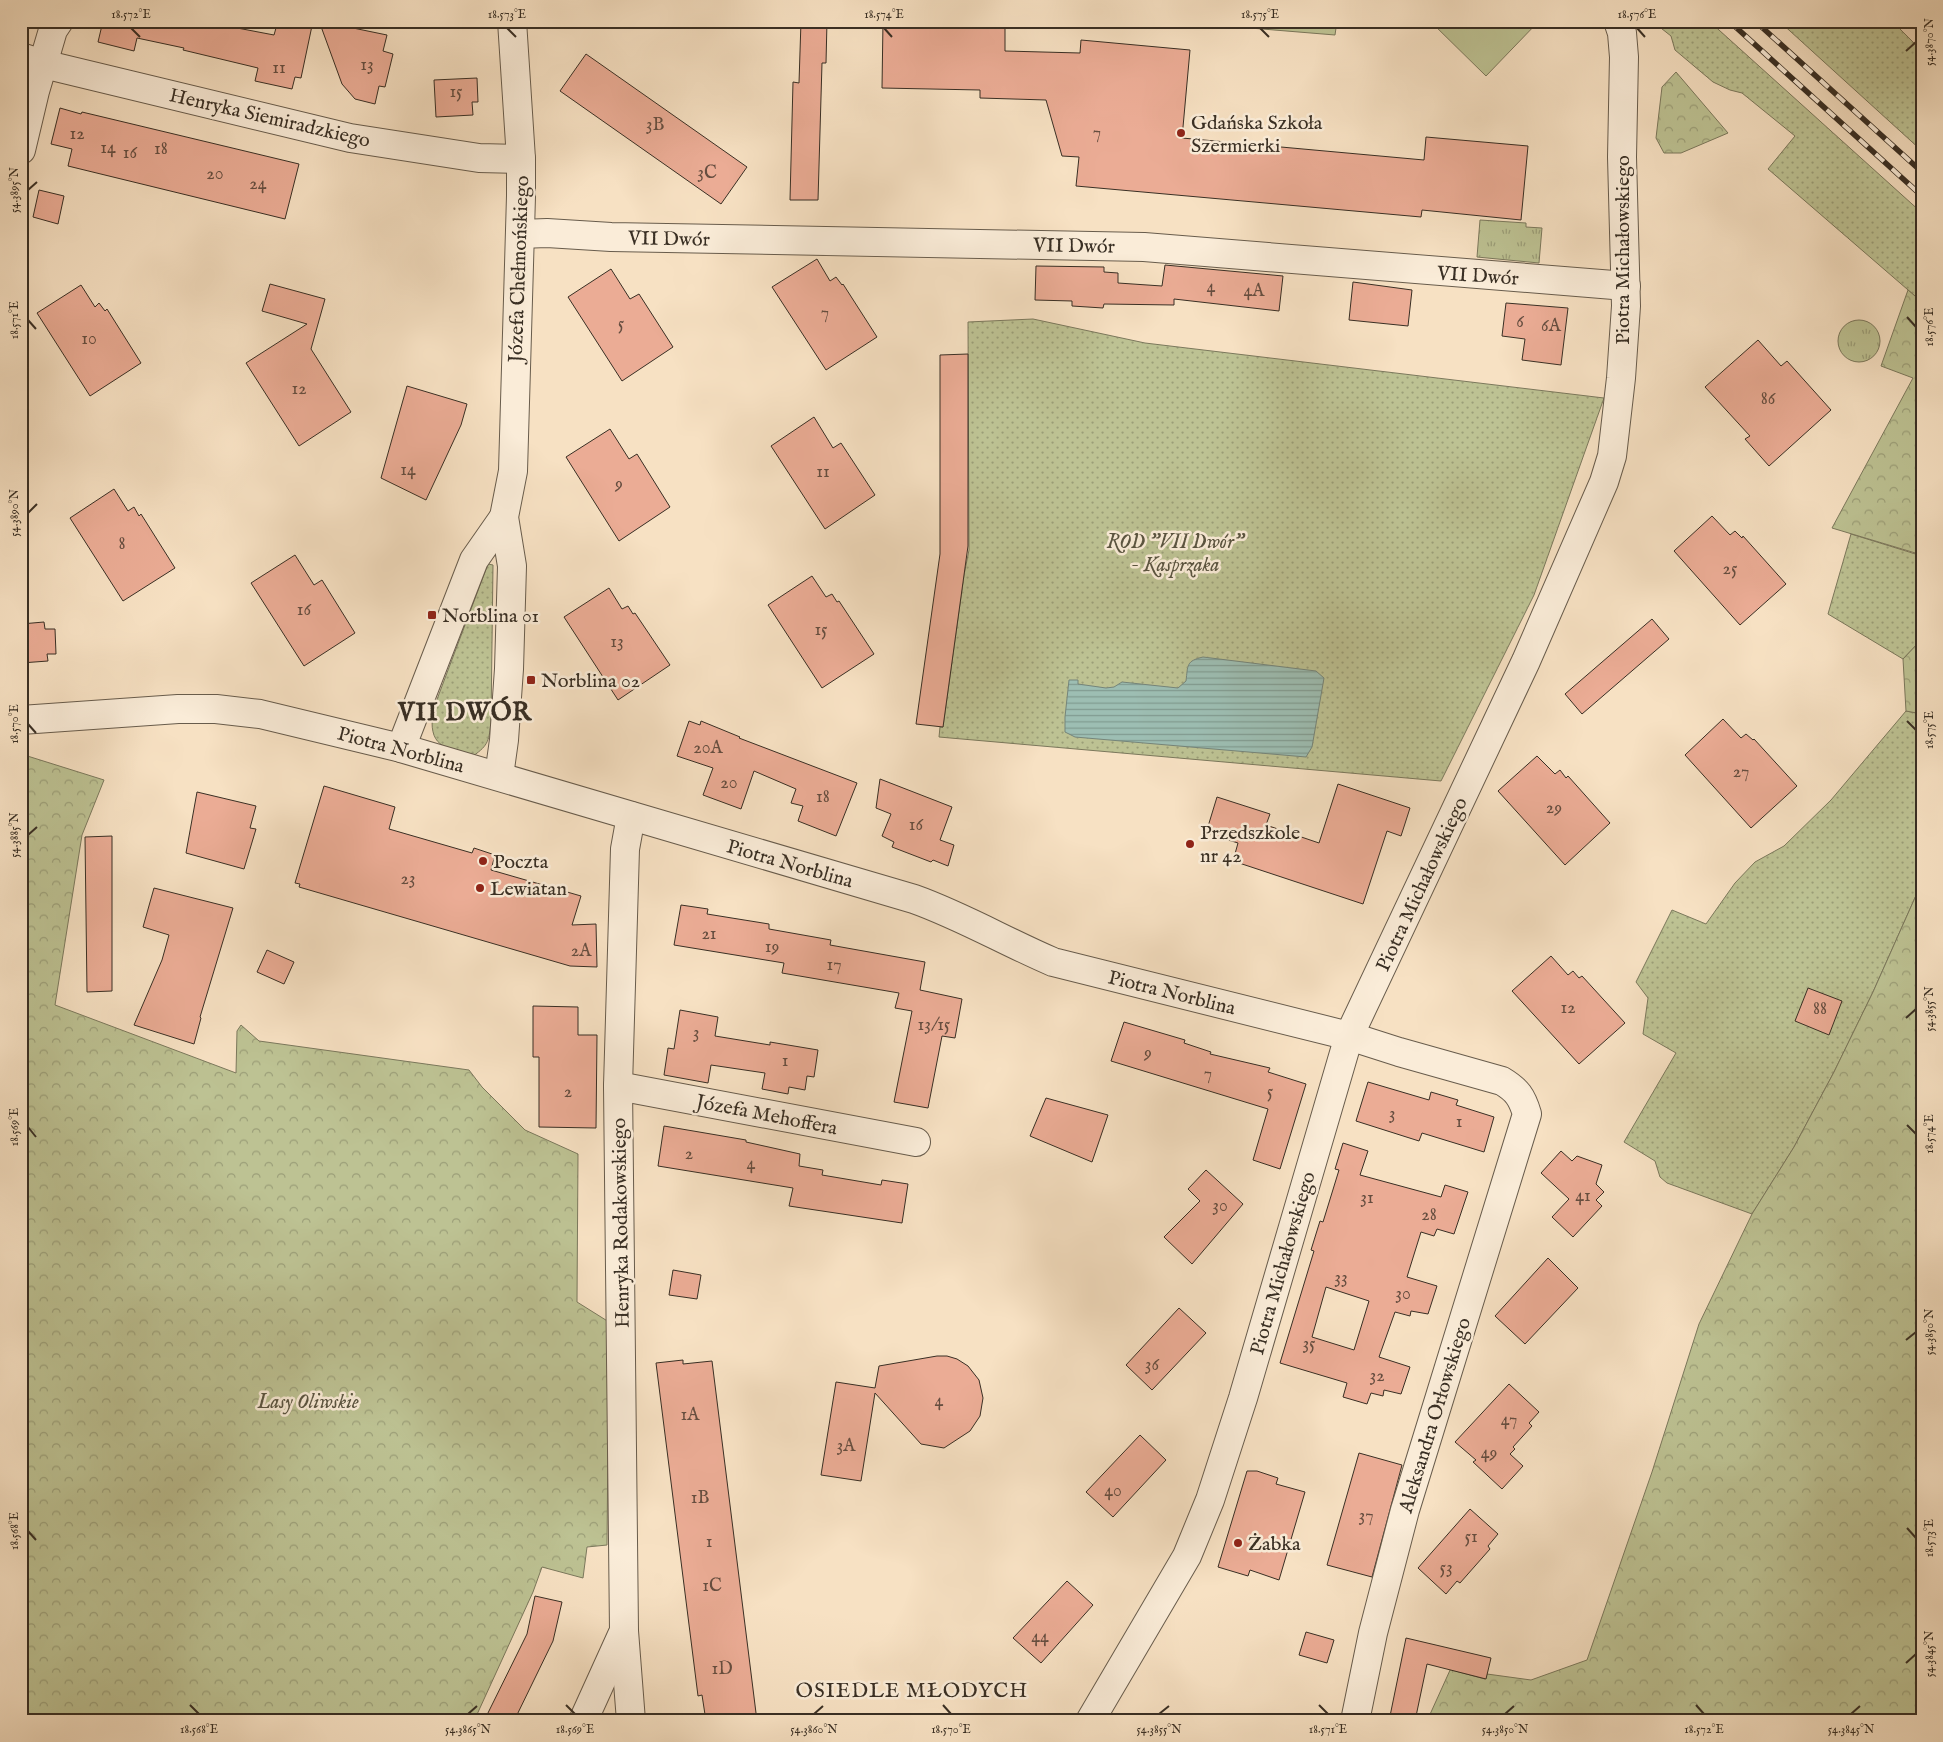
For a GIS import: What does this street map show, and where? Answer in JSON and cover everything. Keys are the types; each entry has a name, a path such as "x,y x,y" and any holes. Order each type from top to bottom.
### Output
{"street":[{"path":"21,150 32,60 59,21"},
{"name":"Józefa Chełmońskiego","path":"499,776 504,740 512,566 504,516 513,471 520,234 521,160 512,21"},
{"name":"Piotra Michałowskiego","path":"1090,1721 1187,1556 1210,1500 1243,1398 1349,1036 1526,661 1604,482 1612,456 1621,378 1626,286 1622,163 1624,57 1622,33 1618,21"},
{"name":"Henryka Siemiradzkiego","path":"32,60 350,138 479,158 521,160"},
{"name":"VII Dwór","path":"520,234 1144,246 1626,286"},
{"name":"Józefa Chełmońskiego","path":"402,748 474,560 504,516"},
{"name":"Piotra Norblina","path":"21,720 178,709 216,709 260,714 402,748 914,899 944,910 1008,943 1053,962 1349,1036 1502,1081 1514,1088 1523,1098 1527,1114"},
{"name":"Henryka Rodakowskiego","path":"631,816 625,849 618,1086 624,1631 631,1721"},
{"name":"Józefa Mehoffera","path":"618,1086 916,1142"},
{"name":"Aleksandra Orłowskiego","path":"1355,1721 1373,1633 1405,1510 1527,1114"},
{"name":"Henryka Rodakowskiego","path":"583,1721 624,1631"}],"green space":[{"path":"1165,21 1337,21 1335,35"},
{"path":"1430,21 1539,21 1486,76"},
{"path":"1652,21 1709,21 1922,213 1922,302 1768,169 1795,136 1742,93 1713,82 1675,50 1671,36"},
{"path":"1779,21 1892,21 1922,51 1922,151"},
{"path":"1676,72 1728,133 1681,153 1664,153 1656,138 1662,87"},
{"path":"1480,220 1526,223 1526,227 1542,228 1539,263 1477,257"},
{"path":"1908,290 1922,302 1922,555 1832,528 1913,378 1881,366"},
{"name":"ROD \"VII Dwór\" - Kasprzaka","path":"1033,319 1145,343 1604,398 1534,595 1441,781 939,737 940,727 943,727 969,550 968,322"},
{"path":"1863,320 1871,323 1877,329 1880,341 1877,353 1871,359 1855,362 1847,359 1841,353 1838,337 1841,329 1847,323"},
{"path":"1851,534 1922,556 1922,639 1903,659 1828,614"},
{"path":"488,564 493,565 491,721 487,742 473,756 440,744 433,732 432,722 433,710"},
{"path":"1922,639 1922,714 1906,711 1903,659"},
{"path":"1906,711 1922,714 1922,882 1873,992 1834,1072 1794,1147 1752,1214 1667,1183 1660,1177 1655,1161 1624,1142 1676,1053 1643,1034 1648,998 1636,982 1672,910 1706,924 1735,883 1755,862 1784,846 1831,800"},
{"name":"Lasy Oliwskie","path":"21,754 104,780 82,835 55,1005 236,1073 237,1031 241,1025 259,1041 469,1070 482,1087 525,1130 578,1154 577,1302 609,1322 607,1545 587,1547 583,1578 542,1567 533,1592 474,1721 21,1721"},
{"path":"1922,882 1922,1721 1427,1721 1451,1668 1452,1670 1485,1679 1487,1674 1531,1680 1587,1660 1652,1472 1699,1324 1752,1214 1794,1147 1834,1072 1873,992"}],"water":[{"path":"1203,657 1316,671 1324,678 1312,747 1306,757 1075,737 1065,732 1069,680 1078,680 1078,684 1106,688 1114,687 1122,682 1178,688 1186,681 1189,664 1193,660"}],"building":[{"path":"103,21 233,21 232,27 274,35 278,21 313,21 301,78 295,77 292,89 255,81 258,68 183,50 184,48 137,38 134,51 98,42"},
{"path":"319,21 387,35 383,51 393,54 385,87 379,86 375,104 355,99 342,84"},
{"path":"801,21 827,21 826,63 822,63 818,200 790,200 793,82 799,83"},
{"path":"883,21 1005,21 1005,51 1080,53 1081,40 1190,50 1182,138 1424,160 1426,137 1528,146 1521,220 1422,210 1421,217 1076,186 1079,157 1062,156 1046,100 980,98 980,90 882,88"},
{"path":"586,54 747,167 721,204 560,91"},
{"path":"477,78 478,102 472,102 473,115 436,117 434,80"},
{"path":"60,108 299,164 285,219 68,166 72,149 51,144"},
{"path":"39,190 64,196 58,224 33,217"},
{"path":"817,259 830,281 836,277 843,284 877,337 826,370 772,287"},
{"path":"1165,265 1283,276 1279,311 1174,299 1174,305 1104,304 1103,308 1072,306 1072,301 1035,300 1036,266 1104,267 1104,272 1118,273 1118,283 1162,286"},
{"path":"611,269 630,299 639,294 673,347 622,381 568,297"},
{"path":"1353,282 1412,290 1408,326 1349,320"},
{"path":"270,284 325,299 311,349 351,412 299,446 246,363 307,324 262,311"},
{"path":"81,285 95,307 99,303 105,311 107,309 141,363 90,396 37,313"},
{"path":"1506,303 1568,308 1561,365 1522,360 1525,339 1502,336"},
{"path":"1758,340 1781,366 1787,361 1831,410 1769,466 1745,439 1750,436 1705,387"},
{"path":"968,354 968,546 943,727 916,724 940,554 940,355"},
{"path":"407,386 467,404 461,425 426,500 381,478"},
{"path":"814,417 833,448 841,443 875,495 825,529 771,446"},
{"path":"610,429 629,459 637,454 670,507 619,541 566,457"},
{"path":"114,489 128,511 134,507 139,516 141,514 175,568 123,601 70,518"},
{"path":"1712,516 1730,535 1735,531 1742,538 1743,536 1786,584 1740,625 1674,551"},
{"path":"295,555 314,585 322,580 355,633 304,666 251,583"},
{"path":"812,576 826,597 832,594 837,602 839,601 874,654 822,688 768,605"},
{"path":"609,588 622,609 628,606 633,614 635,613 670,665 618,700 564,617"},
{"path":"1652,619 1669,639 1582,714 1565,694"},
{"path":"44,622 45,629 55,629 56,654 47,654 48,661 21,663 21,624"},
{"path":"1723,719 1741,738 1746,734 1754,739 1797,786 1751,828 1685,755"},
{"path":"689,721 700,725 701,721 739,738 857,783 836,836 798,821 803,806 791,803 796,789 754,771 741,809 703,795 713,768 677,756"},
{"path":"1537,756 1555,774 1560,770 1566,778 1568,776 1610,823 1565,865 1498,791"},
{"path":"880,779 952,807 940,840 954,845 948,866 933,860 931,862 892,847 894,842 882,836 891,814 876,808"},
{"path":"1338,784 1410,808 1401,836 1387,831 1363,904 1233,861 1238,843 1206,833 1217,797 1270,814 1266,825 1319,843"},
{"path":"324,786 395,807 389,829 472,853 474,848 495,855 491,870 581,896 572,925 596,924 597,967 570,966 299,887 300,884 295,883"},
{"path":"197,792 256,806 250,828 256,829 244,869 186,853"},
{"path":"112,836 112,991 87,992 85,837"},
{"path":"154,888 233,908 200,1017 194,1044 134,1025 162,960 169,935 143,927"},
{"path":"681,905 708,909 707,914 769,924 769,929 831,940 830,945 925,962 920,990 962,999 955,1038 942,1036 928,1108 894,1102 912,1011 895,1008 899,993 782,973 784,963 674,945"},
{"path":"267,950 294,962 284,984 257,972"},
{"path":"1551,956 1568,975 1573,971 1579,978 1582,976 1625,1023 1579,1064 1512,991"},
{"path":"1808,988 1842,1001 1829,1035 1795,1021"},
{"path":"533,1006 578,1007 578,1035 597,1035 596,1128 539,1127 539,1057 533,1057"},
{"path":"680,1010 718,1017 715,1036 770,1045 770,1042 818,1050 814,1077 807,1076 805,1090 789,1087 788,1094 762,1089 765,1073 711,1065 708,1083 664,1075 668,1048 674,1049"},
{"path":"1124,1022 1185,1040 1184,1043 1211,1052 1210,1054 1270,1068 1268,1072 1306,1084 1280,1169 1253,1160 1268,1109 1111,1061"},
{"path":"1368,1082 1429,1100 1431,1092 1458,1100 1456,1105 1494,1117 1484,1152 1422,1133 1419,1141 1356,1121"},
{"path":"1046,1098 1108,1115 1092,1162 1030,1136"},
{"path":"664,1126 746,1140 746,1142 800,1154 799,1166 823,1170 822,1175 881,1185 882,1180 908,1184 902,1223 789,1206 793,1188 658,1166"},
{"path":"1343,1143 1368,1151 1360,1175 1441,1197 1445,1185 1468,1192 1454,1234 1437,1229 1434,1236 1421,1232 1407,1277 1437,1286 1428,1314 1411,1311 1410,1316 1395,1312 1379,1357 1410,1367 1401,1394 1384,1390 1383,1396 1371,1393 1367,1404 1343,1397 1347,1383 1280,1363 1314,1251 1311,1250 1320,1221 1323,1222 1339,1170 1335,1169","holes":["1326,1287 1369,1301 1354,1350 1312,1337"]},
{"path":"1561,1151 1572,1161 1577,1156 1602,1165 1596,1184 1604,1192 1596,1200 1602,1206 1573,1237 1552,1217 1569,1199 1541,1173"},
{"path":"1206,1170 1243,1204 1192,1264 1164,1237 1200,1201 1188,1189"},
{"path":"1548,1258 1578,1288 1525,1344 1495,1316"},
{"path":"673,1270 701,1275 697,1299 669,1295"},
{"path":"1179,1308 1206,1333 1152,1390 1126,1365"},
{"path":"937,1356 957,1359 968,1366 979,1380 983,1398 980,1416 970,1431 944,1448 921,1444 875,1393 861,1481 821,1475 836,1382 875,1388 879,1366"},
{"path":"683,1360 683,1364 712,1361 757,1721 706,1721 702,1695 698,1696 656,1363"},
{"path":"1509,1384 1539,1412 1529,1423 1532,1426 1513,1447 1515,1449 1510,1454 1523,1466 1502,1489 1473,1462 1476,1460 1455,1442"},
{"path":"1140,1435 1166,1460 1113,1517 1086,1492"},
{"path":"1359,1453 1402,1465 1372,1577 1327,1565"},
{"path":"1247,1471 1257,1471 1278,1478 1276,1484 1305,1492 1279,1580 1250,1570 1248,1576 1218,1567"},
{"path":"1470,1509 1498,1534 1488,1546 1490,1549 1460,1583 1457,1581 1446,1594 1418,1568"},
{"path":"1067,1581 1093,1605 1041,1663 1013,1638"},
{"path":"535,1596 562,1602 553,1641 514,1721 484,1721 527,1634"},
{"path":"1306,1632 1334,1640 1327,1663 1299,1655"},
{"path":"1406,1638 1491,1658 1486,1679 1427,1664 1415,1721 1389,1721"}],"railway":[{"path":"1729,21 1922,196"},
{"path":"1755,21 1922,172"}],"place":[{"name":"Gdańska Szkoła Szermierki","path":"1181,133"},
{"name":"Norblina 01","path":"432,615"},
{"name":"Norblina 02","path":"531,680"},
{"name":"Przedszkole nr 42","path":"1190,844"},
{"name":"Poczta","path":"483,861"},
{"name":"Lewiatan","path":"480,888"},
{"name":"Żabka","path":"1238,1543"}],"district":[{"name":"VII DWÓR","path":"465,711"},
{"name":"OSIEDLE MŁODYCH","path":"912,1690"}]}
